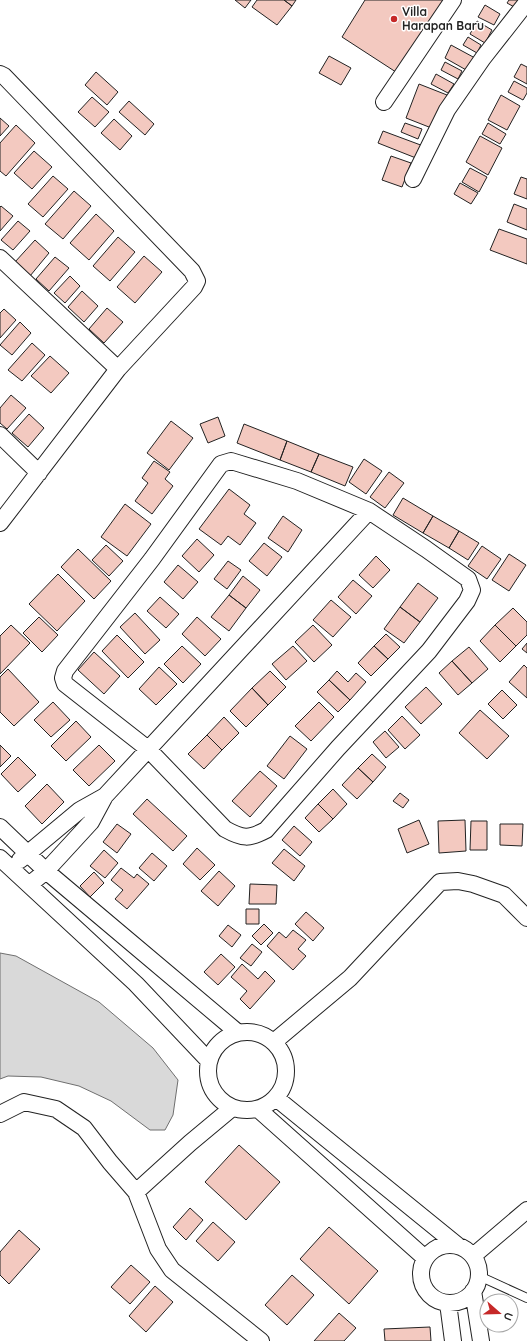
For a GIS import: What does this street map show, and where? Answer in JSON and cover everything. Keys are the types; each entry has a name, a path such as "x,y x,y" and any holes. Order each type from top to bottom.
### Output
{"street":[{"path":"384,102 453,0"},
{"path":"413,179 447,110 483,58 527,2"},
{"path":"0,74 10,82 192,271 196,281 194,287 118,369 0,523"},
{"path":"0,258 118,369"},
{"path":"0,435 39,473"},
{"path":"231,461 297,481 369,511 468,579 472,590 467,601 429,651 338,748 266,830 253,837 237,836 225,829 148,749 65,684 63,678 65,671 152,559 221,464 231,461"},
{"path":"29,885 46,871 91,822 105,796 369,511"},
{"path":"105,796 80,810 27,853 5,864 136,984 208,1060"},
{"path":"0,827 46,871 236,1032"},
{"path":"275,1041 350,978 440,882 458,881 473,884 504,895 527,918"},
{"path":"257,1031 275,1041 285,1059 286,1080 276,1098 258,1109 247,1111 232,1108 222,1102 212,1091 207,1076 208,1060 219,1042 236,1032 257,1031"},
{"path":"276,1098 457,1245 465,1248 473,1256 478,1268 476,1284 481,1341"},
{"path":"0,1114 24,1102 56,1109 84,1128 110,1162 136,1192 158,1249 172,1270 261,1341"},
{"path":"136,1192 190,1143 232,1108"},
{"path":"258,1109 425,1258"},
{"path":"473,1256 527,1210"},
{"path":"457,1245 438,1247 425,1258 421,1270 421,1280 425,1289 431,1296 439,1301 448,1303 462,1300 476,1284"},
{"path":"448,1303 453,1341"}],"lane":[{"path":"476,1284 527,1298"}],"shaded area":[{"path":"0,953 16,956 99,1002 153,1048 178,1080 173,1115 165,1130 150,1130 111,1101 79,1086 41,1077 8,1076 0,1079"}],"building":[{"path":"235,0 251,0 245,8"},
{"path":"257,0 284,0 292,6 277,25 252,7"},
{"path":"284,0 296,0 292,6"},
{"name":"Villa Harapan Baru","path":"365,0 445,0 399,74 342,37"},
{"path":"509,0 523,0 518,9 507,3"},
{"path":"485,5 500,14 494,25 478,17"},
{"path":"477,21 492,30 485,43 470,34"},
{"path":"468,37 481,45 477,53 463,45"},
{"path":"451,45 475,58 468,71 445,58"},
{"path":"329,56 351,68 341,85 319,73"},
{"path":"445,62 462,71 458,79 441,70"},
{"path":"521,64 527,67 527,84 514,77"},
{"path":"96,72 118,92 107,105 85,85"},
{"path":"436,74 454,84 448,93 431,84"},
{"path":"514,81 527,88 527,93 523,100 508,92"},
{"path":"419,84 447,95 434,129 406,118"},
{"path":"501,95 520,106 507,130 488,120"},
{"path":"92,97 109,112 95,127 78,112"},
{"path":"129,101 154,124 145,135 119,112"},
{"path":"0,118 9,126 0,136"},
{"path":"114,119 132,136 120,150 101,133"},
{"path":"405,123 422,129 418,139 401,132"},
{"path":"488,123 506,134 500,144 482,134"},
{"path":"16,125 35,143 6,176 0,171 0,143"},
{"path":"383,131 426,147 421,160 378,143"},
{"path":"480,136 502,148 488,175 466,162"},
{"path":"34,151 52,167 32,189 14,173"},
{"path":"391,156 411,163 402,187 382,180"},
{"path":"470,168 487,177 479,192 462,182"},
{"path":"53,176 68,189 43,217 28,204"},
{"path":"521,177 527,179 527,199 514,194"},
{"path":"460,183 478,193 471,204 454,194"},
{"path":"74,191 91,206 63,239 45,224"},
{"path":"514,204 527,209 527,230 507,222"},
{"path":"1,206 13,216 0,231 0,207"},
{"path":"96,214 114,231 89,260 70,243"},
{"path":"18,221 30,231 13,250 1,240"},
{"path":"499,229 527,239 527,264 490,250"},
{"path":"118,237 135,252 110,281 93,266"},
{"path":"35,240 49,253 30,276 15,262"},
{"path":"144,256 162,272 135,303 117,287"},
{"path":"55,257 69,268 49,291 36,279"},
{"path":"70,276 80,286 65,303 54,293"},
{"path":"82,291 98,306 84,322 68,307"},
{"path":"107,308 123,322 104,343 89,329"},
{"path":"4,309 16,320 0,338 0,313"},
{"path":"20,322 31,333 12,355 0,345"},
{"path":"32,343 45,355 22,381 8,370"},
{"path":"50,356 69,373 51,393 31,376"},
{"path":"11,395 26,408 7,429 0,423 0,408"},
{"path":"29,414 44,428 28,447 12,433"},
{"path":"218,417 225,436 208,443 200,424"},
{"path":"171,421 193,438 169,470 147,453"},
{"path":"244,424 287,441 280,460 237,443"},
{"path":"287,441 319,454 311,472 280,460"},
{"path":"319,454 353,467 345,486 311,472"},
{"path":"364,459 382,471 366,494 349,482"},
{"path":"154,461 170,472 165,479 173,486 152,514 135,501 148,483 142,478"},
{"path":"389,472 404,483 385,508 370,497"},
{"path":"229,489 250,505 244,514 256,523 240,545 228,536 221,545 199,529"},
{"path":"403,498 433,516 423,533 393,515"},
{"path":"125,504 151,524 127,556 101,537"},
{"path":"283,516 302,530 288,552 268,538"},
{"path":"433,516 459,531 449,548 423,533"},
{"path":"459,531 479,543 468,560 449,548"},
{"path":"197,539 214,555 199,572 182,556"},
{"path":"264,543 282,557 267,576 249,561"},
{"path":"106,545 123,561 109,576 92,560"},
{"path":"482,546 501,559 487,579 468,566"},
{"path":"78,549 111,581 94,599 61,567"},
{"path":"509,554 526,565 509,591 492,580"},
{"path":"376,556 390,570 373,588 359,575"},
{"path":"228,561 241,570 227,589 214,579"},
{"path":"178,565 198,582 183,599 164,582"},
{"path":"58,574 85,601 57,631 29,604"},
{"path":"243,576 260,590 246,608 229,595"},
{"path":"353,580 372,596 356,614 338,597"},
{"path":"418,583 438,598 420,622 400,607"},
{"path":"229,595 246,608 229,631 211,617"},
{"path":"160,597 179,614 166,628 147,611"},
{"path":"331,600 351,617 333,637 313,620"},
{"path":"400,607 420,622 404,643 384,629"},
{"path":"513,608 527,622 527,635 516,646 495,625"},
{"path":"135,613 160,640 145,654 120,627"},
{"path":"39,617 58,635 42,652 23,633"},
{"path":"197,617 221,639 205,656 182,634"},
{"path":"11,625 30,643 0,674 0,636"},
{"path":"313,625 332,645 314,662 295,642"},
{"path":"495,625 516,646 500,662 480,641"},
{"path":"386,634 400,647 388,659 374,646"},
{"path":"117,635 144,662 128,678 102,651"},
{"path":"527,643 527,653 522,649"},
{"path":"182,646 201,664 183,683 164,664"},
{"path":"293,646 307,661 286,680 272,664"},
{"path":"374,646 388,659 371,676 358,663"},
{"path":"469,647 488,669 472,683 452,661"},
{"path":"94,652 120,676 104,694 78,670"},
{"path":"452,661 472,683 458,695 439,673"},
{"path":"524,665 527,668 527,698 509,682"},
{"path":"159,667 177,684 156,705 139,689"},
{"path":"8,669 39,702 14,726 0,712 0,677"},
{"path":"270,671 286,687 268,705 252,688"},
{"path":"337,671 348,682 356,673 366,682 350,700 329,680"},
{"path":"329,680 350,700 338,712 317,692"},
{"path":"426,687 442,704 421,724 405,707"},
{"path":"252,688 268,705 246,727 230,711"},
{"path":"502,690 517,705 503,719 488,704"},
{"path":"53,702 70,720 51,737 34,720"},
{"path":"319,702 334,717 311,741 295,726"},
{"path":"480,710 509,736 487,759 459,733"},
{"path":"402,716 420,735 405,749 388,730"},
{"path":"224,717 239,733 222,750 207,735"},
{"path":"76,721 91,737 66,761 51,746"},
{"path":"385,731 399,747 386,758 373,742"},
{"path":"207,735 222,750 204,769 188,754"},
{"path":"290,736 307,749 284,779 267,766"},
{"path":"0,745 11,756 0,767"},
{"path":"99,745 115,761 89,786 73,770"},
{"path":"372,754 386,767 373,782 358,768"},
{"path":"18,757 36,775 18,792 1,774"},
{"path":"358,768 373,782 357,799 342,785"},
{"path":"260,771 277,786 250,817 232,801"},
{"path":"47,784 64,802 42,824 25,806"},
{"path":"333,789 347,804 333,819 318,804"},
{"path":"400,793 409,800 403,808 393,801"},
{"path":"147,799 187,836 173,851 133,814"},
{"path":"318,804 333,819 319,832 305,818"},
{"path":"419,820 429,844 407,853 398,829"},
{"path":"465,820 466,851 439,853 438,821"},
{"path":"471,821 487,821 487,850 470,850"},
{"path":"117,824 131,834 117,853 103,842"},
{"path":"500,824 523,824 522,846 500,845"},
{"path":"294,826 312,842 300,856 282,840"},
{"path":"197,848 215,865 200,880 183,864"},
{"path":"284,849 305,866 294,881 272,863"},
{"path":"104,850 118,863 105,878 90,866"},
{"path":"152,853 167,866 154,881 139,868"},
{"path":"121,868 134,878 137,874 149,884 127,909 115,899 123,890 111,880"},
{"path":"219,871 235,886 218,906 201,891"},
{"path":"94,872 104,883 90,897 80,886"},
{"path":"250,884 277,885 276,904 249,904"},
{"path":"246,909 259,909 259,924 246,924"},
{"path":"306,912 324,928 313,941 295,924"},
{"path":"264,924 273,933 261,945 252,936"},
{"path":"228,925 241,935 232,947 219,936"},
{"path":"293,930 306,940 298,949 306,956 293,970 267,946 279,932 286,938"},
{"path":"252,944 262,952 251,966 240,958"},
{"path":"221,954 235,967 218,985 204,972"},
{"path":"242,964 258,979 265,971 275,981 250,1009 240,999 247,991 231,977"},
{"path":"239,1145 280,1182 246,1220 205,1182"},
{"path":"190,1208 203,1220 186,1240 173,1227"},
{"path":"213,1222 235,1242 218,1261 196,1241"},
{"path":"329,1227 378,1271 349,1304 300,1259"},
{"path":"19,1230 40,1249 9,1284 0,1275 0,1252"},
{"path":"131,1265 150,1282 130,1304 111,1287"},
{"path":"292,1275 314,1295 287,1325 265,1305"},
{"path":"155,1286 173,1302 146,1332 129,1316"},
{"path":"339,1313 356,1328 344,1341 314,1341"},
{"path":"430,1327 431,1341 385,1341 384,1329"}],"place":[{"name":"Villa Harapan Baru","path":"394,19"}]}
